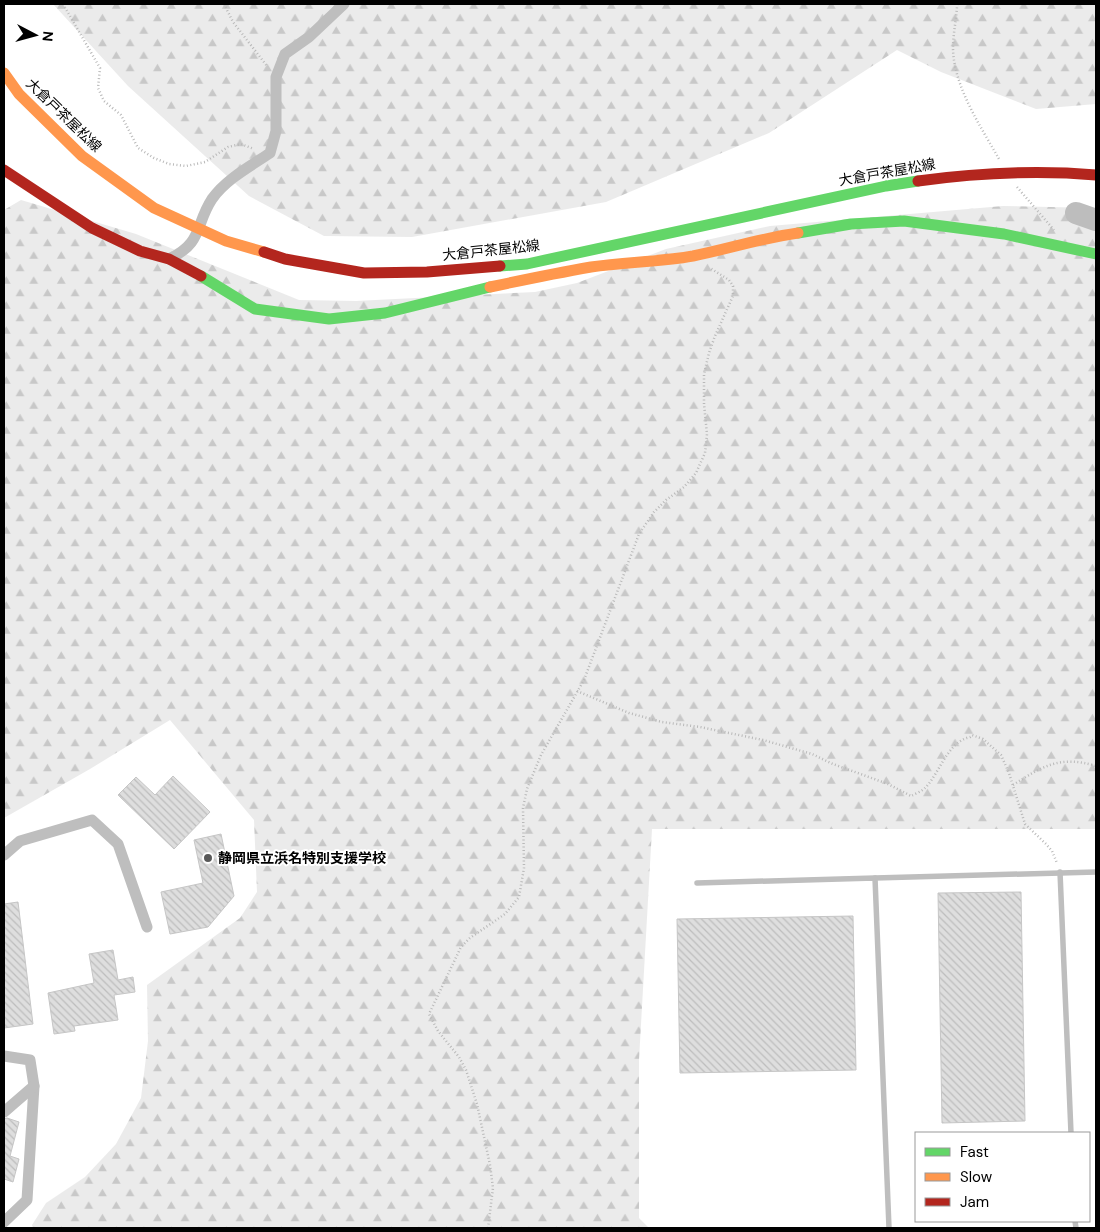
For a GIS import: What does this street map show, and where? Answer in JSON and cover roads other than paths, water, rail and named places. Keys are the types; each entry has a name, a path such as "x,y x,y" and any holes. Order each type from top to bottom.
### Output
{"street":[{"path":"169,260 181,254 195,240 213,198 232,179 270,154 276,131 276,77 284,54 309,37 344,4"},
{"name":"大倉戸茶屋松線","path":"4,73 20,94 82,156 154,208 226,241 285,259 364,273 427,272 527,264 886,186 944,177 1072,172 1096,175"},
{"path":"4,170 92,228 140,251 184,266 254,309 329,319 385,313 491,287 592,268 692,256 728,249 776,236 851,224 904,221 1004,234 1096,254"},
{"path":"4,855 20,841 92,820 118,844 147,927"},
{"path":"4,1056 30,1060 34,1086 27,1200 4,1222"},
{"path":"4,1112 34,1086"}],"lane":[{"path":"1060,872 1071,1132"},
{"path":"697,883 1096,872"},
{"path":"875,878 889,1228"}],"waterway":[{"path":"1076,213 1096,220"}],"place":[{"name":"静岡県立浜名特別支援学校","path":"208,858"}]}
